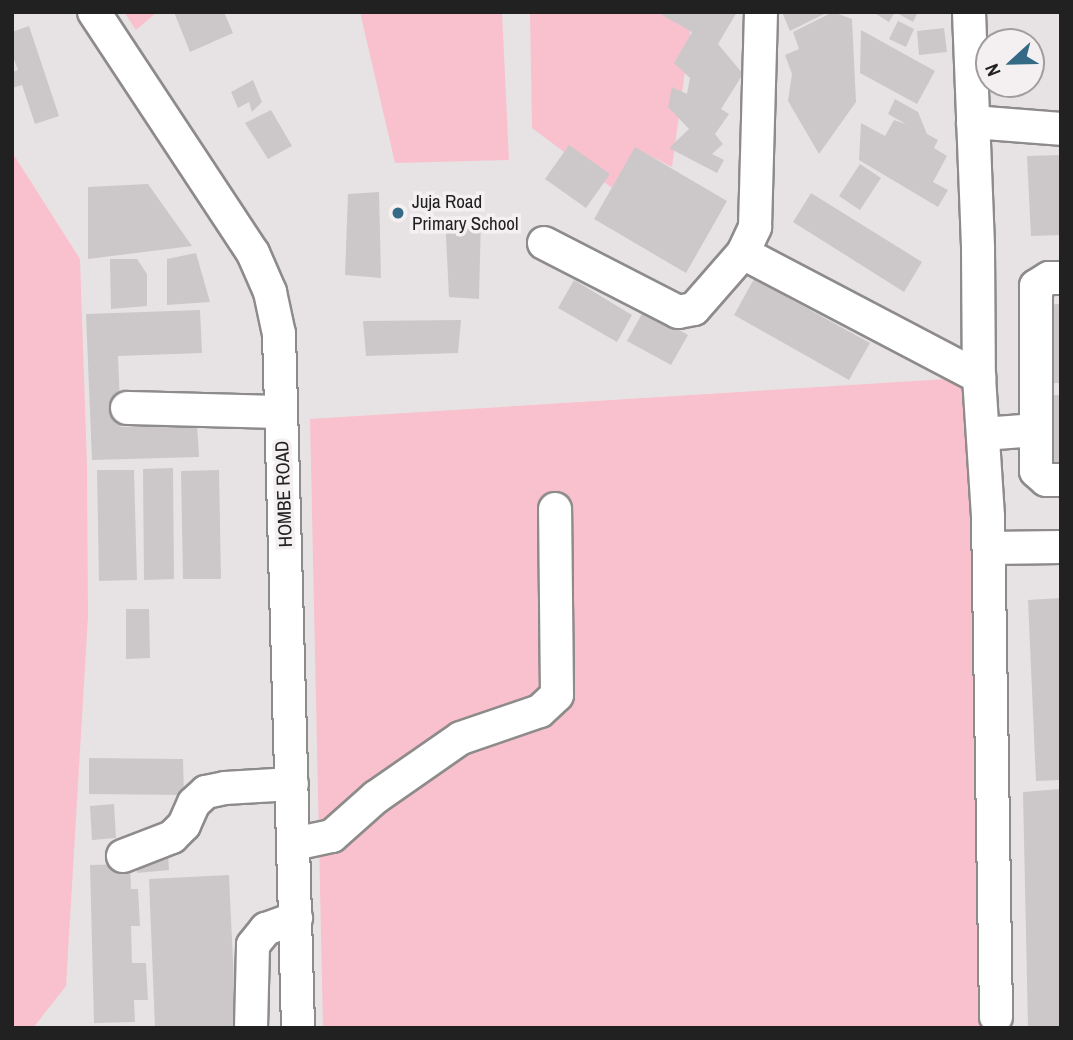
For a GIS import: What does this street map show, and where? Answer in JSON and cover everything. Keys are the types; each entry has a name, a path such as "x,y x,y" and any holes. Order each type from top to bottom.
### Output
{"street":[{"name":"HOMBE ROAD","path":"94,12 253,253 270,292 279,334 298,1028"},
{"path":"544,243 678,312 694,309 743,253 754,227 758,201 761,12"},
{"path":"969,12 979,377 989,548 996,1017"},
{"path":"974,122 1061,129"},
{"path":"743,253 979,377"},
{"path":"1061,278 1049,278 1036,286 1036,471 1046,480 1061,480"},
{"path":"127,408 281,412"},
{"path":"983,434 1036,430"},
{"path":"294,844 332,836 376,797 461,738 540,711 557,695 555,509"},
{"path":"989,548 1061,547"},
{"path":"123,856 178,833 194,803 205,792 225,788 292,785"},
{"path":"251,1028 253,945 267,929 296,918"}],"shaded area":[{"path":"124,12 157,12 136,30"},
{"path":"360,12 502,12 509,160 395,163"},
{"path":"530,12 693,12 672,167 635,148 612,188 532,128"},
{"path":"12,152 80,259 87,465 88,616 66,986 33,1028 12,1028"},
{"path":"979,377 997,1028 323,1028 310,419"}],"building":[{"path":"174,12 224,12 233,33 190,52"},
{"path":"664,12 737,12 718,44 743,74 721,109 729,114 715,134 723,144 712,154 724,160 717,173 669,148 689,129 668,107 672,87 687,94 690,78 674,63 692,32 662,15"},
{"path":"782,12 828,12 790,31"},
{"path":"833,12 852,19 856,102 819,154 788,101 792,74 785,55 799,49 793,32"},
{"path":"873,12 895,12 889,22"},
{"path":"895,12 918,12 913,22"},
{"path":"898,21 914,29 906,47 889,39"},
{"path":"29,26 59,116 35,124 22,85 12,88 12,72 18,70 12,54 12,32"},
{"path":"944,28 947,52 919,55 917,31"},
{"path":"861,30 935,71 917,104 860,73"},
{"path":"253,80 262,102 252,112 249,102 238,108 231,92"},
{"path":"895,99 918,112 927,134 938,140 934,148 947,156 933,182 948,190 938,207 859,160 861,123 885,136 894,120 906,124 888,114"},
{"path":"271,110 292,146 268,159 245,123"},
{"path":"569,145 610,174 586,208 545,179"},
{"path":"635,147 727,201 686,273 594,219"},
{"path":"1061,155 1061,235 1031,236 1027,156"},
{"path":"860,164 881,178 860,210 839,196"},
{"path":"148,184 192,246 88,259 88,187"},
{"path":"379,192 381,278 345,275 348,194"},
{"path":"811,193 922,262 904,292 793,222"},
{"path":"445,217 481,217 479,299 449,297"},
{"path":"196,253 210,302 167,305 167,259"},
{"path":"110,259 137,259 147,274 147,306 111,309"},
{"path":"754,279 870,343 849,380 734,315"},
{"path":"574,280 632,315 617,342 558,308"},
{"path":"1061,304 1061,383 1038,383 1036,305"},
{"path":"200,310 202,353 118,356 121,427 197,424 199,457 92,460 86,314"},
{"path":"644,310 688,335 671,365 627,341"},
{"path":"461,320 458,353 366,356 363,321"},
{"path":"1040,395 1061,395 1061,473 1041,474"},
{"path":"173,468 174,579 144,580 143,469"},
{"path":"97,470 134,470 137,580 99,581"},
{"path":"219,470 221,579 183,579 181,471"},
{"path":"1061,598 1061,780 1036,781 1028,600"},
{"path":"126,609 149,609 150,658 126,659"},
{"path":"89,758 183,759 184,795 89,794"},
{"path":"1060,789 1061,1028 1028,1028 1023,792"},
{"path":"114,804 116,838 92,840 90,806"},
{"path":"168,854 169,870 137,873 136,856"},
{"path":"130,864 131,889 138,889 140,926 131,926 132,963 146,963 148,1000 134,1000 135,1022 94,1023 90,865"},
{"path":"229,875 236,1027 155,1028 149,879"}],"place":[{"name":"Juja Road Primary School","path":"398,213"}]}
